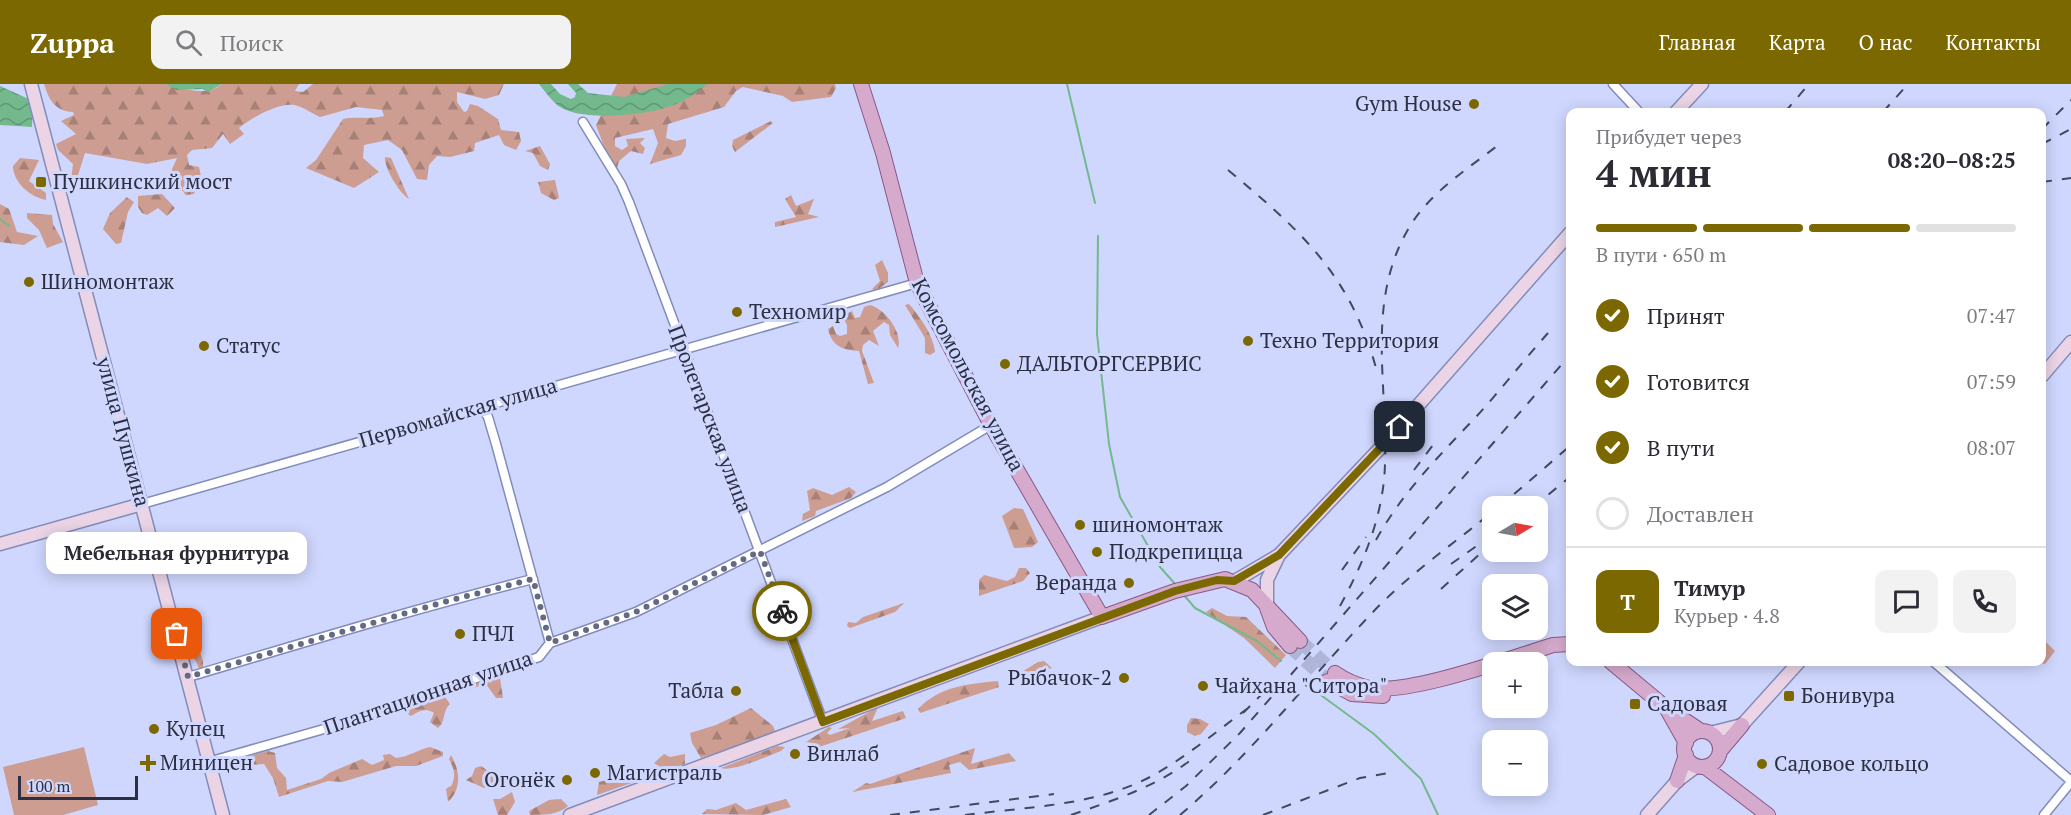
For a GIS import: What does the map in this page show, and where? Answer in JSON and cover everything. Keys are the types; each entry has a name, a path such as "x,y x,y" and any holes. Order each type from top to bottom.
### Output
{"main road":[{"name":"улица Пушкина","path":"31,84 223,815"},
{"name":"Комсомольская улица","path":"861,84 884,153 917,283 991,425 1102,617"},
{"path":"1680,108 1702,84"},
{"path":"1234,581 1279,555 1381,447 1566,238"},
{"path":"2046,371 2071,342"},
{"name":"Первомайская улица","path":"0,544 142,504"},
{"path":"1267,603 1267,580 1279,555"},
{"path":"570,815 1102,617 1175,591 1217,580 1234,581 1252,590 1267,603 1295,643"},
{"path":"1332,677 1368,688 1421,683 1553,645 1566,644"},
{"path":"1616,666 1665,707 1718,741 1719,755 1731,785"},
{"path":"1647,815 1677,781 1719,755 1742,725 1795,666"},
{"path":"1665,707 1686,749 1701,766 1731,785 1768,815"},
{"path":"1677,781 1692,735 1742,725"}],"street":[{"path":"1613,84 1635,108"},
{"name":"Пролетарская улица","path":"583,122 621,184 823,722"},
{"name":"Первомайская улица","path":"142,504 682,347 917,283"},
{"path":"481,406 488,417 550,643"},
{"name":"Плантационная улица","path":"208,762 325,729 539,657 550,643 636,612 760,551 886,487 991,425"},
{"path":"188,677 444,602 533,579"},
{"path":"1939,666 2071,782 2044,815"}],"green space":[{"path":"44,84 166,84 187,90 202,91 222,84 299,84 295,91 303,92 313,84 504,84 499,95 485,99 457,92 457,102 464,112 470,104 478,106 498,119 501,130 519,132 521,141 516,150 504,145 499,135 475,143 474,151 450,157 437,156 429,165 427,180 417,179 402,150 388,140 364,145 363,158 379,172 354,188 306,168 316,160 343,119 384,116 382,110 356,107 320,117 303,108 291,105 267,111 244,124 239,128 244,134 230,144 223,134 212,148 192,150 187,155 189,165 199,167 201,176 194,194 186,195 172,179 172,169 177,158 147,164 85,153 72,194 70,189 73,164 58,150 56,144 76,134 61,121 74,115 73,112 54,104"},
{"path":"617,84 835,84 836,88 831,97 792,102 783,96 743,87 736,91 724,107 668,124 666,138 675,141 686,139 686,146 681,155 650,164 658,143 653,129 615,138 615,146 622,150 628,146 626,139 645,138 640,143 645,148 643,154 631,151 619,161 617,168 606,152 596,125"},
{"path":"771,121 773,123 735,152 732,146 733,140"},
{"path":"540,146 550,164 548,170 540,166 533,153 525,151"},
{"path":"385,157 391,158 409,199 393,180"},
{"path":"20,158 39,160 29,181 46,193 46,200 34,196 19,183 13,166"},
{"path":"555,180 559,198 554,200 541,193 538,182"},
{"path":"162,194 175,208 167,216 158,208 147,215 142,213 138,207 138,196"},
{"path":"791,195 796,206 814,199 808,214 819,217 775,227 775,222 796,217 785,199"},
{"path":"127,197 134,202 128,212 121,243 116,244 103,229 110,213"},
{"path":"0,204 9,209 17,232 38,236 24,245 0,242"},
{"path":"27,213 52,215 53,224 63,242 47,248 39,230 27,218"},
{"path":"882,260 888,273 888,282 876,291 872,289 880,281 875,265"},
{"path":"909,304 922,320 932,339 935,352 930,355 925,353 925,338 905,305"},
{"path":"870,305 876,307 892,322 899,342 898,348 890,335 889,325 884,322 873,331 879,346 869,340 863,345 862,351 874,383 868,384 859,351 839,346 832,339 828,329 833,326 836,334 840,336 847,334 847,325 842,316 852,311 855,318 860,317 864,307"},
{"path":"849,487 856,492 851,498 816,511 815,516 802,521 803,514 810,510 807,491 813,488 832,495"},
{"path":"1014,508 1023,509 1038,542 1032,547 1014,548 1002,516"},
{"path":"1019,568 1026,568 1030,573 1023,581 979,596 979,580 984,575 1007,581 1015,577"},
{"path":"904,603 895,612 850,628 847,626 848,622 856,623 863,617"},
{"path":"1212,608 1227,616 1246,617 1286,655 1275,668 1244,638 1206,612"},
{"path":"186,616 189,618 203,661 203,670 200,671 196,661 185,648 181,621"},
{"path":"2046,642 2055,651 2046,663"},
{"path":"1044,661 1052,668 1021,676 1020,673"},
{"path":"494,677 500,678 503,698 496,698 486,684 457,693 455,691"},
{"path":"998,681 999,687 920,713 918,709 945,691 965,685"},
{"path":"445,697 450,704 438,728 430,722 434,713 431,711 422,710 411,716 401,710"},
{"path":"878,707 872,721 903,711 906,718 816,748 813,743 806,742 829,727 832,728 827,733 830,735 850,728 838,729"},
{"path":"751,708 773,726 776,733 701,758 692,743 690,733 716,725"},
{"path":"1191,718 1200,719 1209,724 1201,734 1195,736 1187,732 1187,725"},
{"path":"777,746 785,747 781,751 751,763 734,768 721,768"},
{"path":"84,747 98,805 63,815 14,815 3,767"},
{"path":"430,747 443,752 443,756 416,766 396,766 342,782 328,781 279,797 273,778 264,764 249,765 246,757 268,751 275,753 277,768 286,778 287,790 321,779 329,773 362,759 372,765 384,760 383,755 390,754 396,758"},
{"path":"975,748 971,764 1009,753 1016,761 969,770 960,762 949,765 951,773 852,792 866,783 870,784"},
{"path":"664,754 670,757 685,754 685,764 665,770 654,763"},
{"path":"451,755 458,779 456,791 448,802 446,789 452,785 454,775 449,759"},
{"path":"481,766 491,773 494,780 490,786 484,788 466,780 472,776 475,768"},
{"path":"626,772 634,773 640,780 597,795 599,782 623,776"},
{"path":"512,792 515,802 507,815 498,815 493,799 500,799"},
{"path":"561,799 568,806 564,809 550,814 530,815 529,811 549,800"},
{"path":"786,799 791,807 763,815 702,814 707,809 716,810 736,803 746,810"}],"water":[{"path":"166,84 222,84 208,92 202,89 177,90"},
{"path":"539,84 551,84 560,94 571,99 576,93 568,84 578,84 588,93 624,97 668,84 707,84 681,102 671,106 611,116 577,113 563,109"},
{"path":"0,86 33,101 32,127 0,125"}],"waterway":[{"path":"1067,84 1095,203"},
{"path":"0,219 9,226"},
{"path":"1098,236 1097,334 1109,444 1120,497 1160,567 1176,585"},
{"path":"1183,594 1195,608 1257,641 1281,661"},
{"path":"1314,690 1374,734 1421,779 1438,815"}],"tunnel":[{"path":"1300,641 1335,673"},
{"path":"1290,646 1328,681"}],"railway":[{"path":"1788,108 1809,84"},
{"path":"1887,108 1908,84"},
{"path":"2046,125 2071,100"},
{"path":"2046,142 2071,129"},
{"path":"1340,606 1365,555 1381,501 1385,463 1383,312 1396,254 1410,226 1428,203 1450,182 1497,146"},
{"path":"1228,170 1300,234 1337,280 1365,335 1376,368"},
{"path":"2046,181 2071,178"},
{"path":"1376,540 1397,507 1421,476 1484,408 1548,333"},
{"path":"1149,815 1186,786 1240,733 1566,360"},
{"path":"1414,470 1433,445"},
{"path":"1512,496 1566,449"},
{"path":"1547,496 1566,480"},
{"path":"1180,815 1256,742 1387,598 1482,520"},
{"path":"1342,570 1366,537"},
{"path":"1451,564 1482,542"},
{"path":"1441,589 1482,552"},
{"path":"1243,713 1275,681"},
{"path":"965,815 1083,800 1129,787 1176,762 1248,708"},
{"path":"1071,815 1149,785 1192,759"},
{"path":"1263,815 1360,778 1388,773"},
{"path":"890,815 1054,794"}],"way so far":[{"path":"177,634 188,677 444,602 533,579 550,643 636,612 760,551 782,611"}],"place":[{"name":"Gym House","path":"1474,104"},
{"name":"Пушкинский мост","path":"41,182"},
{"name":"Шиномонтаж","path":"29,282"},
{"name":"Техномир","path":"737,312"},
{"name":"Техно Территория","path":"1248,341"},
{"name":"Статус","path":"204,346"},
{"name":"ДАЛЬТОРГСЕРВИС","path":"1005,364"},
{"name":"шиномонтаж","path":"1080,525"},
{"name":"Подкрепицца","path":"1097,552"},
{"name":"Веранда","path":"1129,583"},
{"name":"Мебельная фурнитура","path":"177,634"},
{"name":"ПЧЛ","path":"460,634"},
{"name":"Рыбачок-2","path":"1124,678"},
{"name":"Чайхана \"Ситора\"","path":"1203,686"},
{"name":"Табла","path":"736,691"},
{"name":"Бонивура","path":"1789,696"},
{"name":"Садовая","path":"1635,704"},
{"name":"Купец","path":"154,729"},
{"name":"Винлаб","path":"795,754"},
{"name":"Миницен","path":"148,763"},
{"name":"Садовое кольцо","path":"1762,764"},
{"name":"Магистраль","path":"595,773"},
{"name":"Огонёк","path":"567,780"}],"route":[{"path":"782,611 823,722 1175,591 1217,580 1234,581 1279,555 1400,427"}]}
